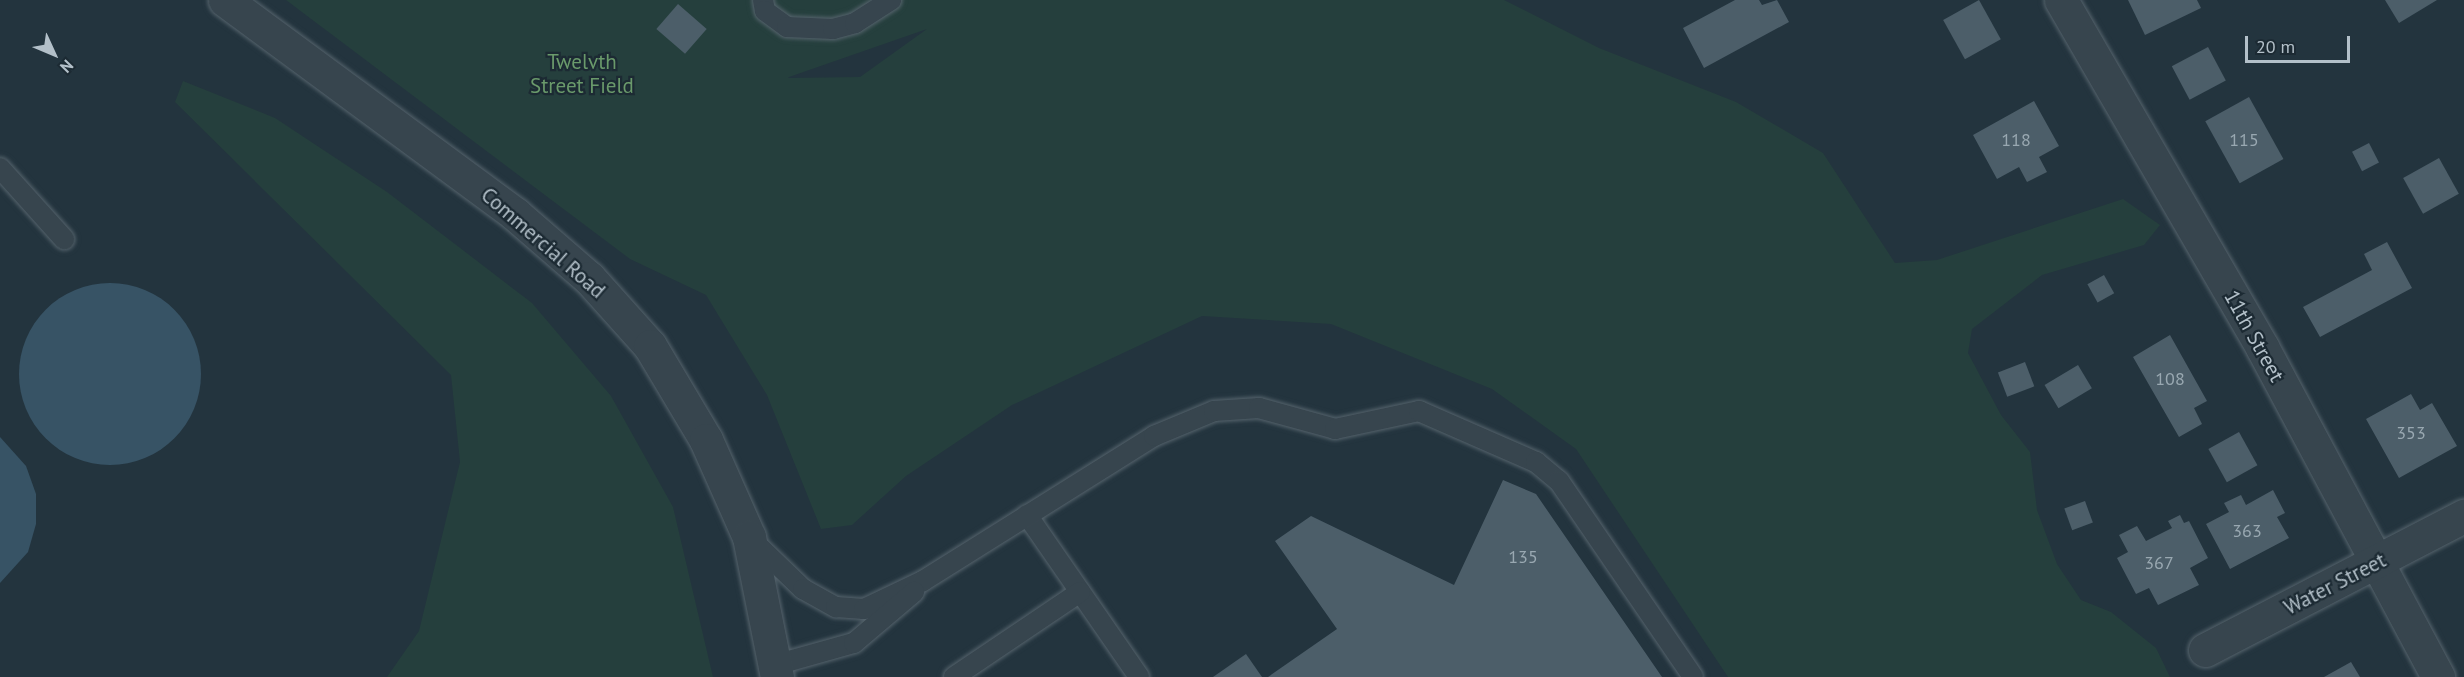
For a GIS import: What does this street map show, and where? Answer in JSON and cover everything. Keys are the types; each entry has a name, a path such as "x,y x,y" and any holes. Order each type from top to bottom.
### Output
{"street":[{"name":"Commercial Road","path":"225,0 515,214 590,278 679,388 749,537 776,671"},
{"name":"11th Street","path":"2061,0 2262,347 2438,677"},
{"name":"Water Street","path":"2205,650 2464,516"}],"lane":[{"path":"763,0 765,11 787,27 833,29 855,23 891,0"},
{"path":"0,168 64,239"},
{"path":"749,537 803,590 836,607 864,609 923,581 1154,436 1214,411 1258,408 1335,429 1419,411 1548,470 1693,677"},
{"path":"1027,515 1138,677"},
{"path":"776,671 854,643 907,602 923,581"},
{"path":"954,677 1080,592"}],"green space":[{"name":"Twelvth Street Field","path":"286,0 1504,0 1599,48 1736,102 1823,153 1895,263 1937,260 2123,199 2160,225 2144,245 2042,275 1972,329 1968,353 2001,415 2030,452 2037,510 2057,564 2081,600 2111,612 2156,648 2170,677 1728,677 1576,449 1492,389 1331,324 1202,316 1012,405 906,476 852,525 821,529 767,395 706,295 630,259","holes":["927,29 860,77 788,78"]},
{"path":"183,81 275,118 387,192 532,303 611,396 673,507 713,677 387,677 419,631 460,462 451,375 175,102"}],"water":[{"path":"110,283 128,284 145,290 161,298 175,309 186,323 194,339 200,356 200,392 194,409 186,425 175,439 161,450 145,458 128,464 110,465 92,464 75,458 59,450 45,439 34,425 26,409 20,392 19,374 20,356 26,339 34,323 45,309 59,298 75,290 92,284"},
{"path":"0,437 26,466 36,494 36,524 28,552 0,583"}],"building":[{"path":"1735,0 1759,0 1762,5 1777,0 1789,22 1704,68 1683,28"},
{"path":"1979,0 2001,39 1965,59 1943,20"},
{"path":"2128,0 2197,0 2201,8 2145,35"},
{"path":"2385,0 2437,0 2399,23"},
{"path":"678,4 707,29 685,54 656,29"},
{"path":"2208,47 2226,81 2190,100 2172,66"},
{"path":"2249,97 2283,159 2240,183 2205,121"},
{"path":"2034,101 2059,146 2039,157 2047,172 2027,182 2019,167 1997,179 1973,135"},
{"path":"2369,143 2379,163 2362,171 2352,152"},
{"path":"2439,158 2459,194 2423,214 2403,178"},
{"path":"2387,242 2412,288 2320,337 2303,307 2372,270 2364,254"},
{"path":"2104,275 2114,293 2098,303 2087,284"},
{"path":"2170,335 2207,401 2194,408 2202,424 2179,437 2133,357"},
{"path":"2025,362 2034,386 2007,397 1998,372"},
{"path":"2078,365 2092,388 2058,408 2045,385"},
{"path":"2411,394 2420,410 2432,403 2457,446 2399,478 2366,419"},
{"path":"2239,432 2257,465 2227,482 2208,449"},
{"path":"1503,480 1536,494 1662,677 1268,677 1337,629 1275,541 1311,516 1454,585"},
{"path":"2273,490 2285,513 2277,517 2289,538 2230,569 2206,524 2229,512 2224,503 2241,495 2246,505"},
{"path":"2085,501 2093,523 2072,530 2064,509"},
{"path":"2180,515 2184,523 2189,521 2208,558 2190,568 2199,585 2158,605 2149,588 2136,594 2117,558 2128,552 2119,535 2137,526 2146,541 2172,528 2168,521"},
{"path":"1246,654 1262,677 1213,677"},
{"path":"2351,662 2360,677 2324,677"}]}
